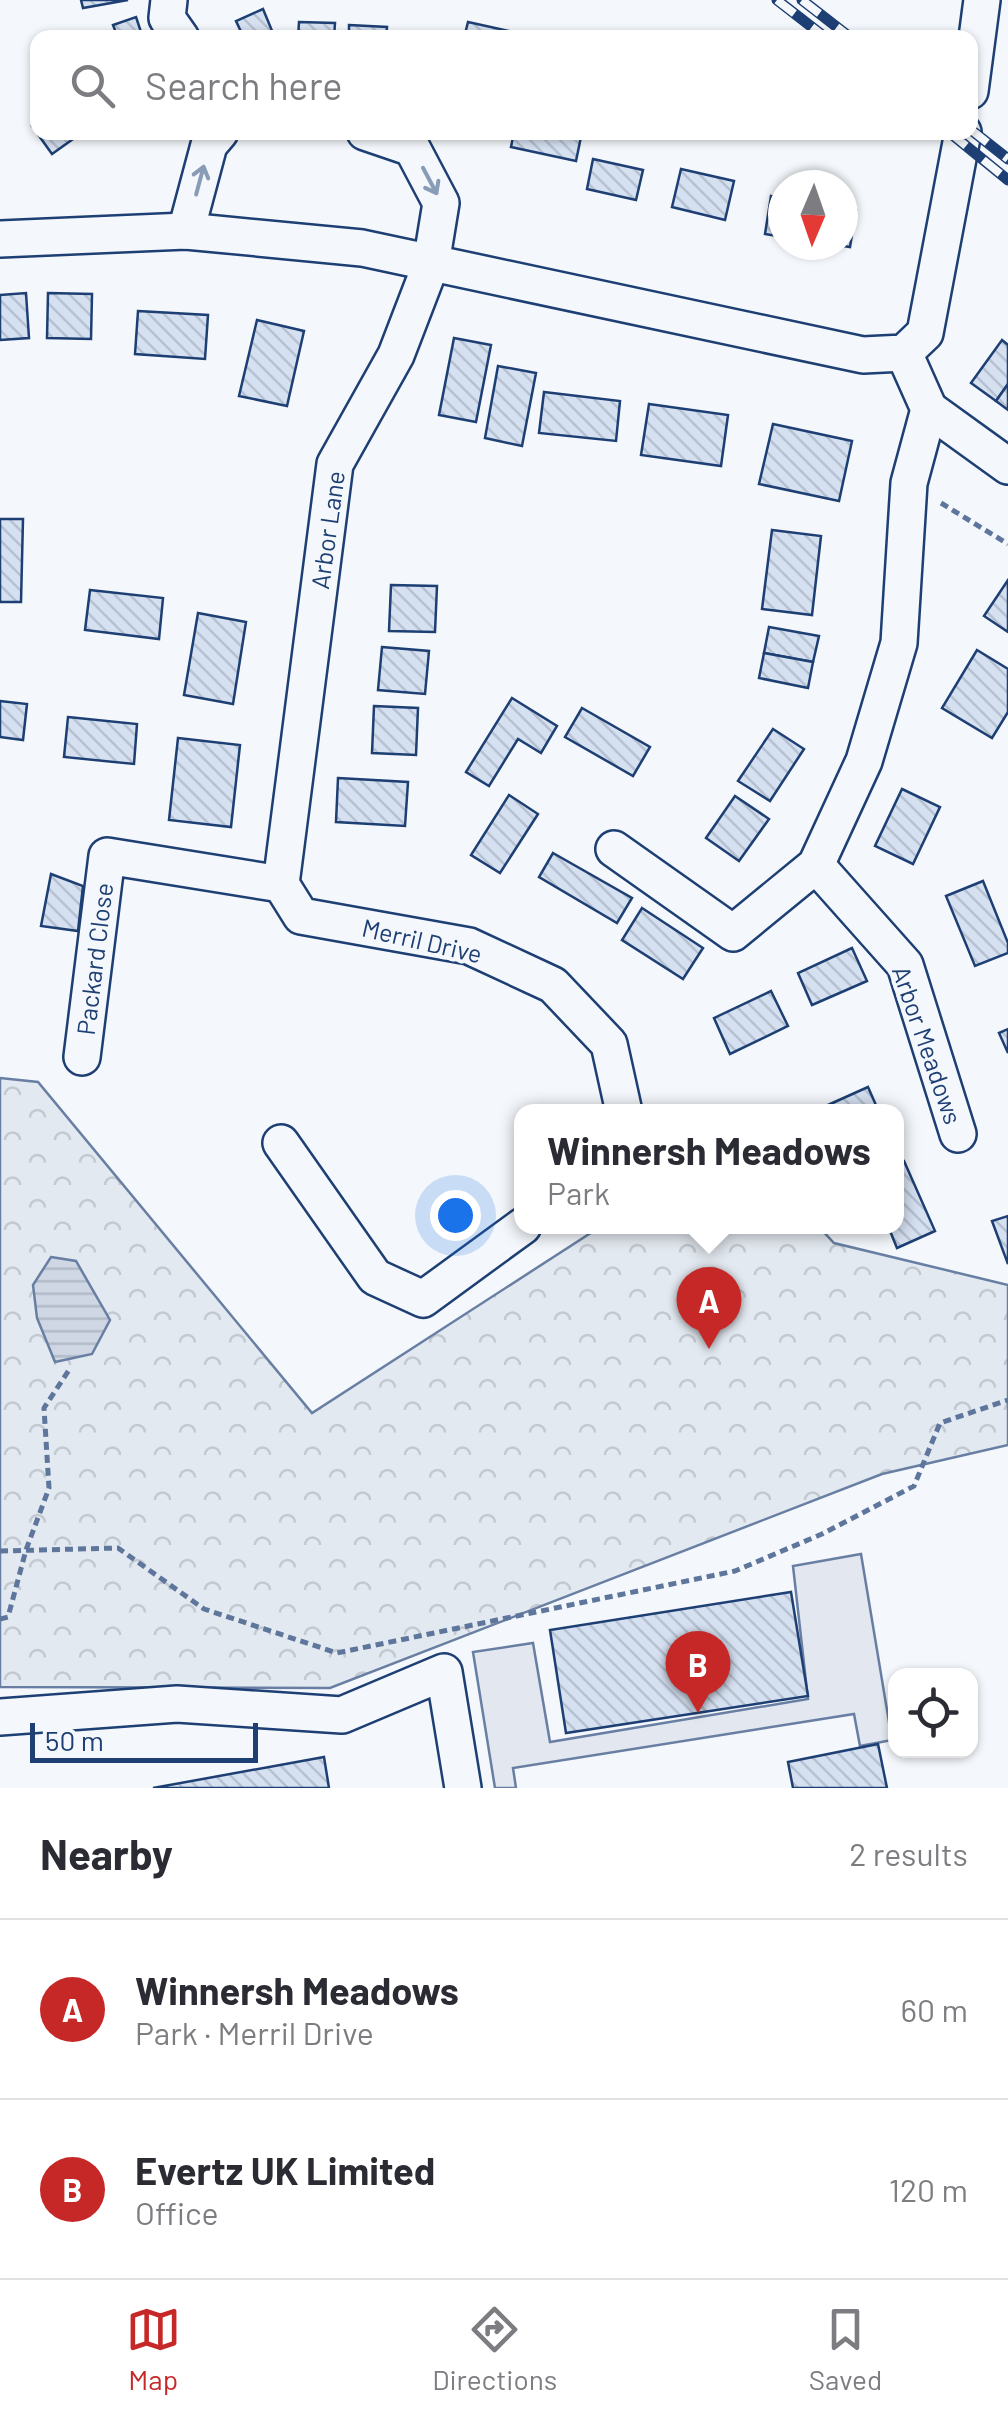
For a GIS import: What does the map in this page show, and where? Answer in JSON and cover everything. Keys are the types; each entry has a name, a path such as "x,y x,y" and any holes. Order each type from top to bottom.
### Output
{"street":[{"path":"169,0 167,18 176,30"},
{"path":"978,30 982,0"},
{"path":"186,231 213,140"},
{"name":"Arbor Lane","path":"281,884 336,464 396,355 431,264 441,203 412,148 388,140"},
{"path":"0,239 186,231 362,248 863,355 904,353 926,333 962,140"},
{"path":"904,353 929,410 1008,466"},
{"path":"614,849 734,933 816,866 864,761 899,644 909,483 929,410"},
{"name":"Packard Close","path":"82,1057 108,856 281,884"},
{"name":"Arbor Meadows","path":"816,866 905,965 958,1134"},
{"name":"Merril Drive","path":"281,884 301,916 469,946 553,984 609,1044 622,1104"},
{"path":"280,1144 376,1277 423,1300 514,1233"},
{"path":"0,1717 177,1704 342,1715 444,1672 464,1788"}],"path":[{"path":"909,483 1008,544"},
{"path":"0,1619 8,1617 26,1550 50,1488 44,1408 69,1370"},
{"path":"0,1551 118,1548 204,1609 336,1653 735,1571 822,1534 914,1486 940,1423 1008,1400"}],"green space":[{"path":"0,1078 38,1082 312,1413 589,1234 826,1234 834,1243 1008,1285 1008,1445 882,1474 330,1688 0,1687"}],"shaded area":[{"path":"51,1257 76,1261 110,1320 92,1354 55,1362 37,1318 33,1285"},
{"path":"861,1554 888,1716 888,1741 860,1746 854,1714 513,1768 516,1788 495,1788 473,1652 533,1643 550,1742 808,1699 793,1566"}],"building":[{"path":"81,0 128,0 83,8"},
{"path":"263,9 272,30 240,30 236,21"},
{"path":"136,17 140,30 115,30 113,25"},
{"path":"299,22 335,23 335,30 298,30"},
{"path":"468,22 504,30 466,30"},
{"path":"349,25 387,27 387,30 349,30"},
{"path":"42,140 72,140 52,154"},
{"path":"512,140 580,140 576,161 511,147"},
{"path":"593,159 643,170 636,200 587,189"},
{"path":"681,169 734,181 725,220 672,207"},
{"path":"26,293 29,338 0,340 0,295"},
{"path":"48,293 92,294 91,339 47,338"},
{"path":"138,311 208,315 205,359 135,354"},
{"path":"257,320 304,331 287,406 239,396"},
{"path":"454,338 491,345 476,422 439,415"},
{"path":"1002,340 1008,345 1008,384 996,401 971,383"},
{"path":"498,366 536,373 522,446 485,438"},
{"path":"1008,384 1008,410 996,401"},
{"path":"544,392 620,401 616,441 539,433"},
{"path":"649,404 728,415 721,466 641,455"},
{"path":"773,424 852,441 839,501 759,484"},
{"path":"0,519 23,519 21,602 0,602"},
{"path":"772,530 821,536 812,615 762,609"},
{"path":"1008,580 1008,632 984,616"},
{"path":"391,585 437,586 435,632 389,631"},
{"path":"90,590 163,598 159,639 85,630"},
{"path":"198,613 246,622 233,704 184,695"},
{"path":"769,627 819,636 813,662 764,653"},
{"path":"382,647 429,651 425,694 378,690"},
{"path":"977,650 1008,669 1008,712 992,738 942,708"},
{"path":"764,653 813,662 808,688 759,678"},
{"path":"512,698 557,726 541,753 518,739 489,786 466,772"},
{"path":"0,701 27,704 23,740 0,737"},
{"path":"374,706 418,708 416,755 372,753"},
{"path":"582,708 650,747 633,776 565,737"},
{"path":"68,717 137,724 134,764 64,757"},
{"path":"773,729 804,749 770,801 738,781"},
{"path":"178,738 240,745 231,827 169,820"},
{"path":"338,778 408,782 405,826 336,822"},
{"path":"902,789 940,807 913,864 875,846"},
{"path":"509,795 538,814 500,873 471,855"},
{"path":"735,796 769,819 739,861 706,838"},
{"path":"553,853 632,898 617,923 539,877"},
{"path":"51,874 83,886 78,931 41,926"},
{"path":"983,881 1008,943 1008,953 975,966 946,896"},
{"path":"642,908 703,948 683,979 622,940"},
{"path":"852,948 867,981 812,1005 798,973"},
{"path":"771,991 788,1026 730,1054 714,1018"},
{"path":"1008,1029 1008,1053 999,1033"},
{"path":"868,1087 875,1104 830,1104"},
{"path":"904,1161 935,1231 897,1248 891,1234 904,1234"},
{"path":"1008,1216 1008,1264 992,1221"},
{"path":"791,1592 808,1696 566,1733 550,1630"},
{"path":"878,1744 887,1788 793,1788 788,1762"},
{"path":"324,1757 329,1788 153,1788"}],"railway":[{"path":"777,0 816,30"},
{"path":"802,0 841,30"},
{"path":"978,135 1008,159"},
{"path":"959,140 1008,180"}],"place":[{"name":"Winnersh Meadows","path":"709,1349"},
{"name":"Evertz UK Limited","path":"698,1713"}]}
